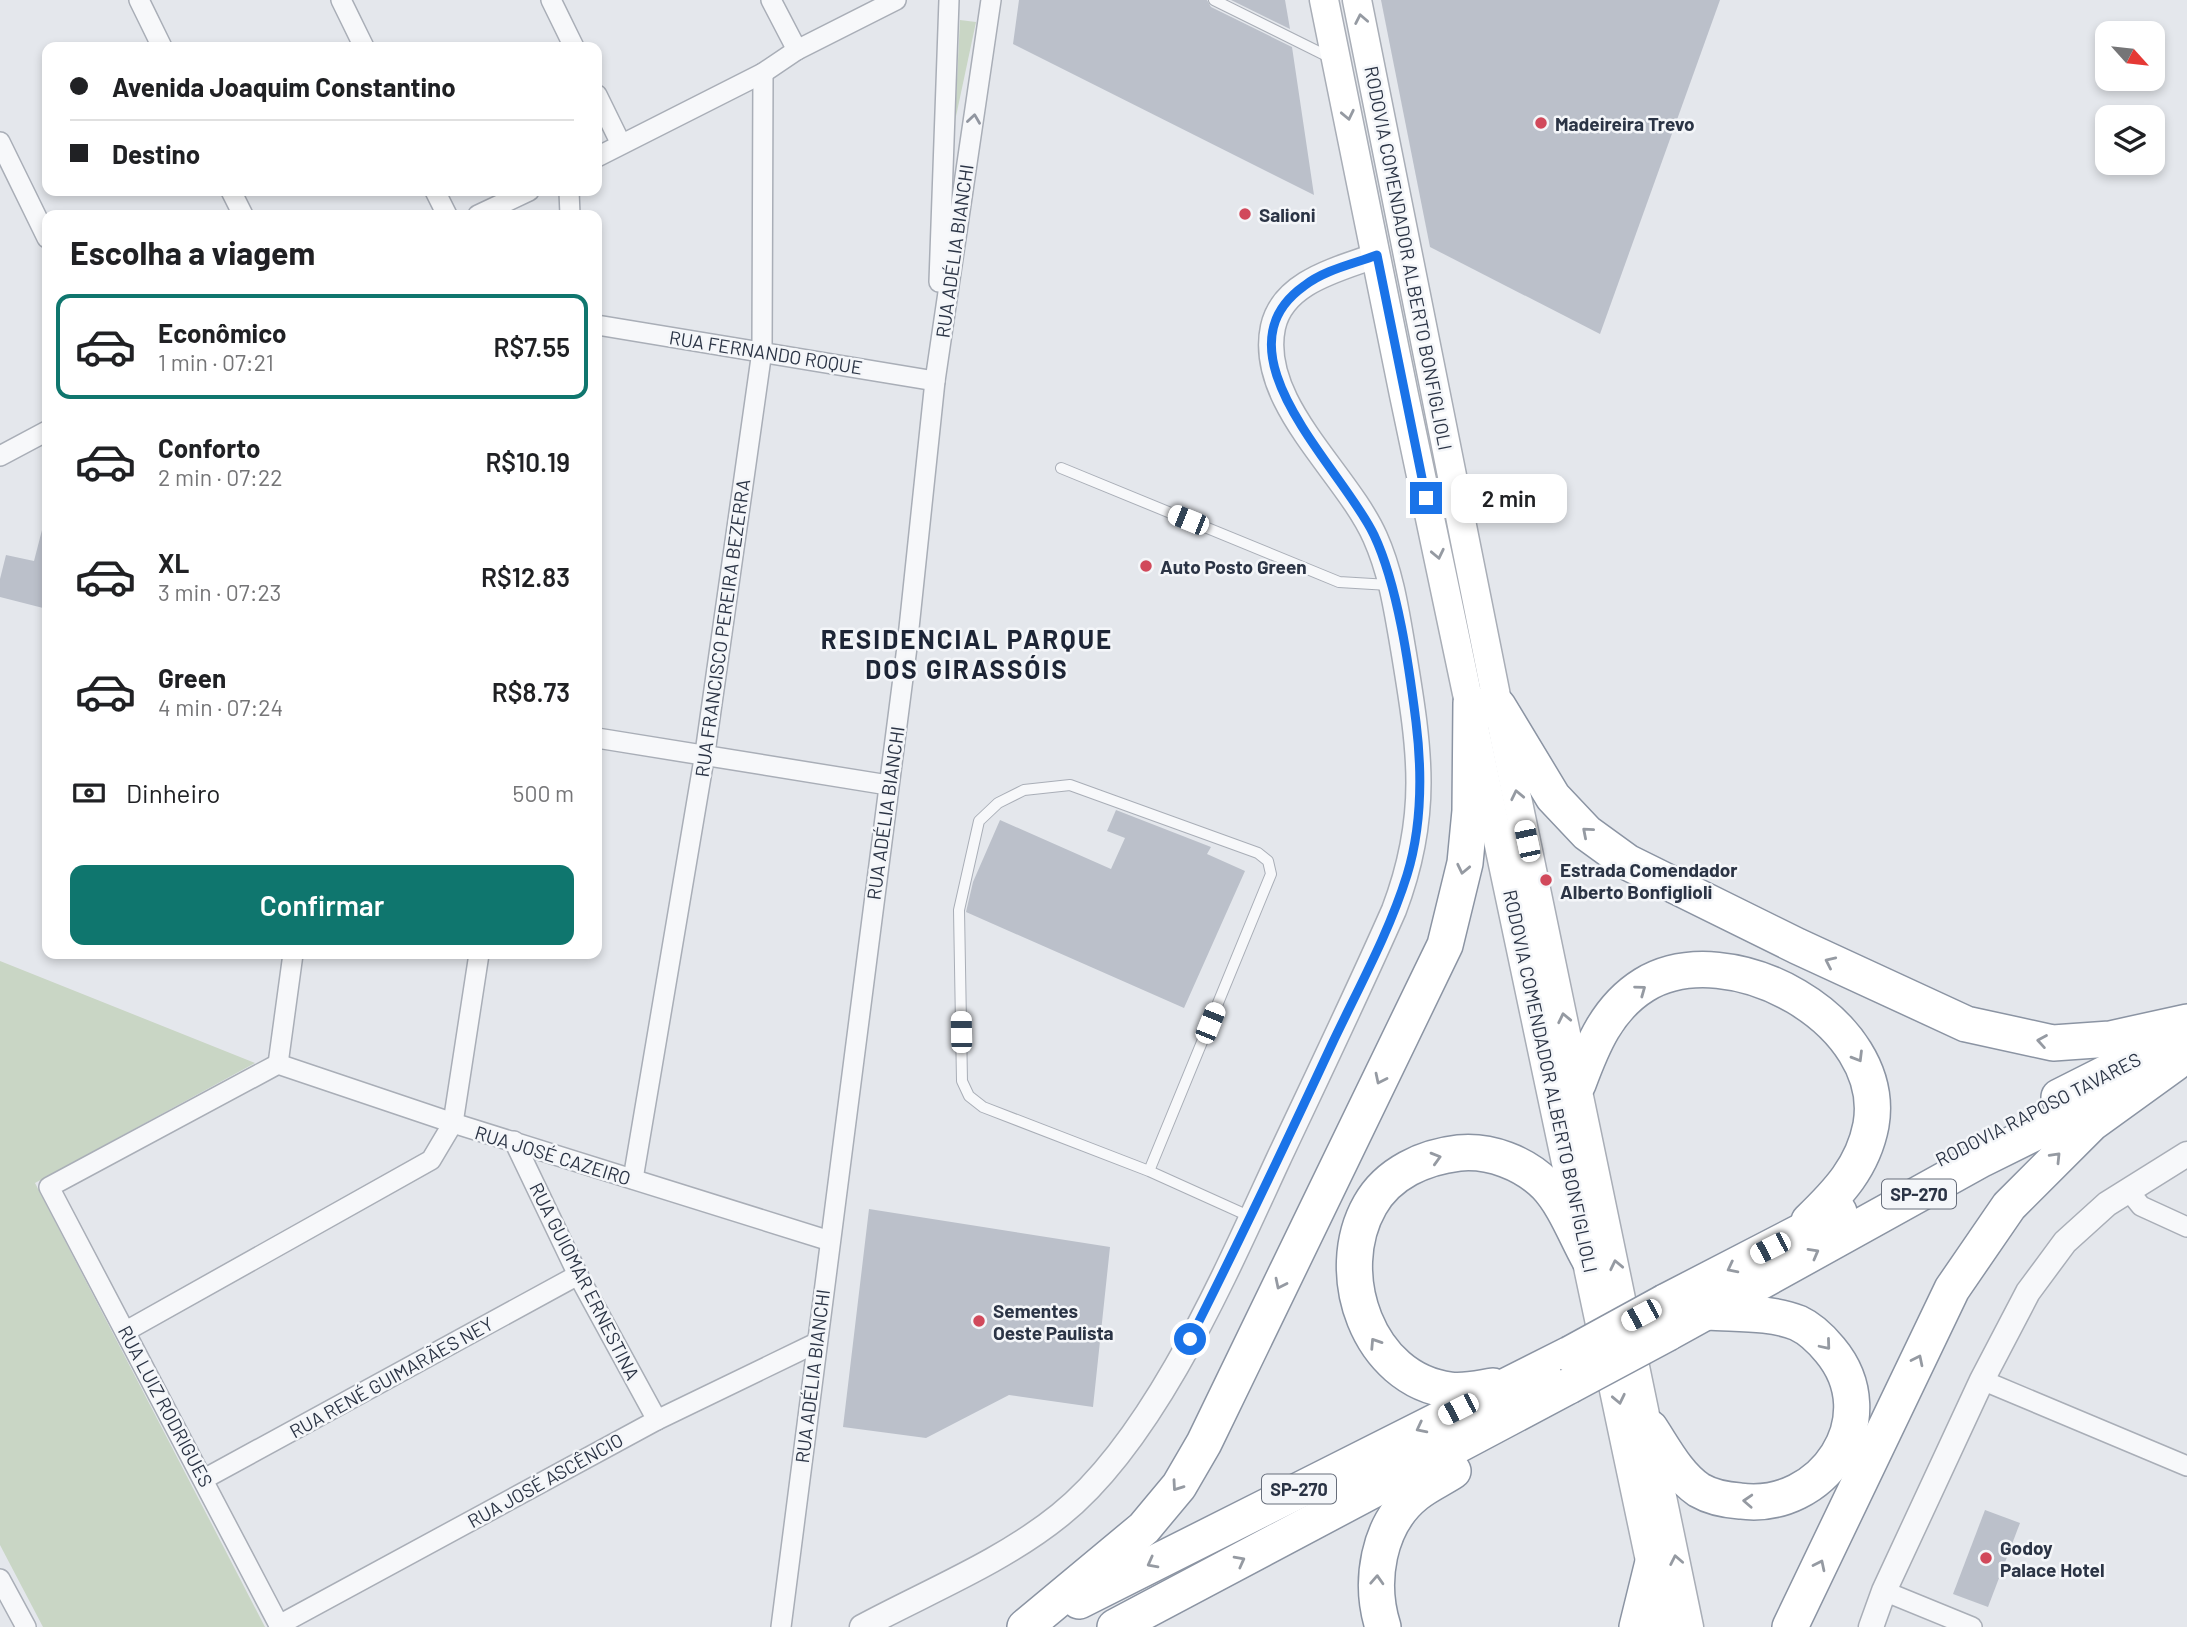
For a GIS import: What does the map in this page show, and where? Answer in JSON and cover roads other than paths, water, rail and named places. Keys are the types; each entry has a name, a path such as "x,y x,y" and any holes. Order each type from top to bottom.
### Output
{"highway":[{"path":"1485,705 1553,797 1587,833 1627,862 1966,1024 2053,1043 2110,1039 2187,1022"},
{"path":"1027,1627 1144,1528 1179,1486 1210,1430 1445,945 1465,863 1485,705"},
{"path":"1578,1084 1595,1039 1613,1013 1644,985 1671,974 1703,970 1746,976 1767,982 1823,1016 1843,1035 1863,1063 1871,1096 1871,1124 1861,1155 1845,1186 1792,1237"},
{"path":"1790,1627 1952,1289 1994,1227 2017,1197 2092,1123 2183,1050"},
{"name":"RODOVIA RAPOSO TAVARES","path":"1115,1627 1666,1317 1792,1237 2183,1050"},
{"name":"RODOVIA RAPOSO TAVARES","path":"1666,1317 1708,1312 1982,1158 2183,1050"},
{"path":"1507,1385 1451,1391 1425,1383 1400,1369 1378,1350 1365,1325 1356,1285 1357,1249 1369,1205 1399,1174 1434,1156 1469,1152 1488,1155 1522,1168 1547,1186 1589,1259"},
{"path":"1650,1428 1675,1466 1699,1490 1723,1499 1775,1502 1803,1490 1823,1474 1840,1454 1851,1422 1851,1390 1839,1361 1818,1336 1784,1319 1708,1312"},
{"path":"1383,1627 1375,1583 1379,1557 1397,1514 1415,1494 1503,1441 1570,1370"},
{"name":"RODOVIA RAPOSO TAVARES","path":"1027,1627 1507,1385 1570,1370"},
{"path":"1637,1627 1647,1600 1653,1562"}],"main road":[{"name":"RODOVIA COMENDADOR ALBERTO BONFIGLIOLI","path":"1324,0 1404,395 1485,705 1578,1084 1689,1627"},
{"name":"RODOVIA COMENDADOR ALBERTO BONFIGLIOLI","path":"1357,0 1589,1259 1653,1562 1664,1627"}],"street":[{"path":"139,0 160,42"},
{"path":"341,0 362,42"},
{"path":"551,0 572,42"},
{"path":"771,0 797,50"},
{"path":"602,154 763,73 797,50 896,0"},
{"path":"935,381 949,0"},
{"name":"RUA ADÉLIA BIANCHI","path":"781,1627 907,647 935,381 991,0"},
{"name":"RUA FRANCISCO PEREIRA BEZERRA","path":"633,1180 705,753 762,351 763,73"},
{"path":"602,105 621,144"},
{"path":"0,142 42,228"},
{"path":"489,210 518,196"},
{"path":"862,1627 1005,1551 1060,1515 1095,1480 1134,1432 1178,1363 1251,1218 1377,948 1408,873 1421,772 1415,718 1393,586 1375,537 1358,504 1296,418 1281,391 1271,358 1273,325 1287,299 1305,284 1377,255"},
{"name":"RUA FERNANDO ROQUE","path":"602,326 935,381"},
{"path":"0,456 42,434"},
{"path":"602,739 705,753 888,785"},
{"path":"278,1064 292,959"},
{"path":"125,1331 430,1160 453,1123 478,959"},
{"name":"RUA JOSÉ CAZEIRO","path":"278,1064 453,1123 830,1241"},
{"name":"RUA LUIZ RODRIGUES","path":"278,1064 49,1187 279,1626"},
{"name":"RUA GUIOMAR ERNESTINA","path":"514,1141 578,1275 657,1420"},
{"path":"1871,1627 1884,1591 1982,1380 2028,1292 2058,1252 2107,1204 2187,1154"},
{"path":"2128,1190 2141,1206 2187,1227"},
{"name":"RUA RENÉ GUIMARÃES NEY","path":"204,1479 578,1275"},
{"name":"RUA JOSÉ ASCÊNCIO","path":"279,1626 657,1420 816,1343"},
{"path":"1982,1380 2187,1466"},
{"path":"0,1579 26,1627"},
{"path":"1884,1591 1972,1627"}],"lane":[{"path":"1214,0 1336,61"},
{"path":"1061,468 1339,582 1393,586"},
{"path":"1149,1171 1271,874 1268,861 1258,853 1070,785 1024,790 998,803 979,821 959,910 962,1081 969,1096 983,1107 1149,1171 1251,1218"}],"place":[{"name":"Madeireira Trevo","path":"1541,123"},
{"name":"Salioni","path":"1245,214"},
{"name":"Auto Posto Green","path":"1146,566"},
{"name":"Estrada Comendador Alberto Bonfiglioli","path":"1546,880"},
{"name":"Sementes Oeste Paulista","path":"979,1321"},
{"name":"Godoy Palace Hotel","path":"1986,1558"}],"district":[{"name":"RESIDENCIAL PARQUE DOS GIRASSÓIS","path":"967,653"}]}
